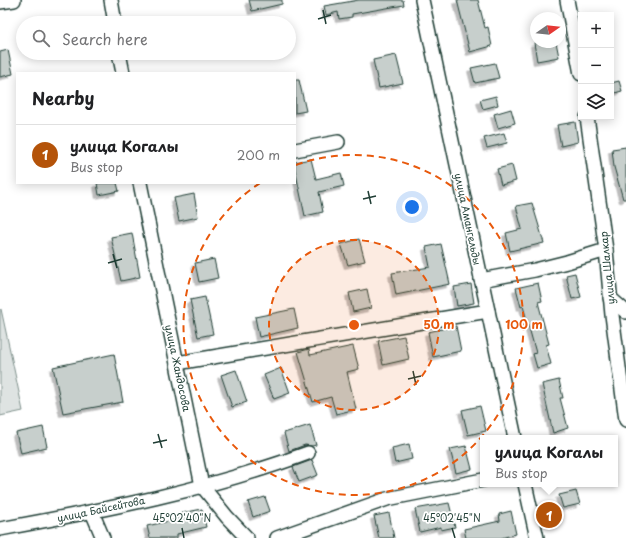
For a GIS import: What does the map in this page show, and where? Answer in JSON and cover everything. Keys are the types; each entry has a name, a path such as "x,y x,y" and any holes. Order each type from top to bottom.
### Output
{"street":[{"path":"0,2 14,0"},
{"path":"111,0 114,16"},
{"name":"улица Амангельды","path":"422,0 514,435"},
{"path":"567,0 578,58"},
{"path":"120,60 123,72"},
{"name":"улица Шалкар","path":"587,120 606,250 610,298 623,374 626,420"},
{"path":"296,150 338,142"},
{"name":"улица Жандосова","path":"140,184 202,486 227,518 247,538"},
{"path":"481,280 535,270 606,250"},
{"path":"610,298 626,312"},
{"path":"177,363 488,311"},
{"name":"улица Байсейтова","path":"0,529 92,512 202,486 271,467 308,453"},
{"path":"277,538 387,499 480,481"},
{"path":"526,487 537,538"},
{"path":"92,512 103,538"}],"shaded area":[{"path":"1,309 23,411 0,416 0,310"}],"building":[{"path":"249,0 282,0 282,4 252,11"},
{"path":"359,0 403,0 404,5 352,14 352,17 339,19 338,12 326,15 324,6"},
{"path":"457,0 478,0 485,28 488,27 492,46 470,52"},
{"path":"535,48 557,48 559,57 537,61"},
{"path":"8,50 13,74 0,77 0,52"},
{"path":"396,55 403,83 379,88 373,60"},
{"path":"495,63 499,78 475,83 471,68"},
{"path":"296,80 299,80 306,111 296,113"},
{"path":"619,81 622,91 614,93 614,82"},
{"path":"496,96 498,105 483,109 480,100"},
{"path":"511,109 515,123 498,128 494,114"},
{"path":"575,122 578,142 561,146 557,125"},
{"path":"504,133 507,143 487,148 484,138"},
{"path":"626,147 626,199 623,199 614,167 612,149"},
{"path":"311,159 316,179 341,173 344,186 319,192 323,212 305,216 296,174 296,162"},
{"path":"512,165 516,181 501,185 497,169"},
{"path":"97,184 117,184 119,191 99,195"},
{"path":"194,194 198,217 179,221 174,198"},
{"path":"532,203 544,243 510,251 506,233 522,229 516,206"},
{"path":"132,233 140,277 121,281 111,237"},
{"path":"359,239 365,261 348,265 341,244"},
{"path":"441,244 450,284 396,295 392,273 430,267 426,247"},
{"path":"214,259 218,278 199,282 195,263"},
{"path":"575,273 581,297 572,299 566,275"},
{"path":"538,283 542,301 538,302 549,344 546,345 551,364 537,368 533,354 536,353 523,306 521,307 516,288"},
{"path":"471,284 474,303 457,306 454,287"},
{"path":"367,289 371,308 353,312 349,293"},
{"path":"205,297 213,334 198,337 190,300"},
{"path":"294,309 298,328 259,337 255,317"},
{"path":"456,326 461,351 433,357 428,332"},
{"path":"404,336 409,359 383,365 378,341"},
{"path":"353,346 359,369 347,372 356,409 336,414 331,397 313,402 298,352 309,349 310,355"},
{"path":"114,354 123,402 63,413 53,367"},
{"path":"281,368 290,393 274,399 264,375"},
{"path":"236,370 247,402 232,407 221,375"},
{"path":"559,380 563,398 560,398 568,428 553,433 542,384"},
{"path":"480,406 486,431 468,435 462,410"},
{"path":"310,425 316,445 305,445 289,451 284,433"},
{"path":"43,427 47,447 21,453 16,433"},
{"path":"409,444 412,459 395,463 392,448"},
{"path":"466,446 472,469 456,473 450,449"},
{"path":"312,460 318,475 299,482 293,467"},
{"path":"576,491 580,504 563,508 559,495"},
{"path":"265,497 270,511 253,517 248,502"},
{"path":"449,503 455,527 441,530 441,527 420,532 415,509"},
{"path":"202,509 206,527 177,534 177,538 150,538 147,526 183,518 182,513"},
{"path":"511,511 516,534 501,538 466,538 464,529 500,521 499,514"},
{"path":"389,513 394,538 379,538 374,516"}],"place":[{"name":"улица Когалы","path":"549,515"}]}
